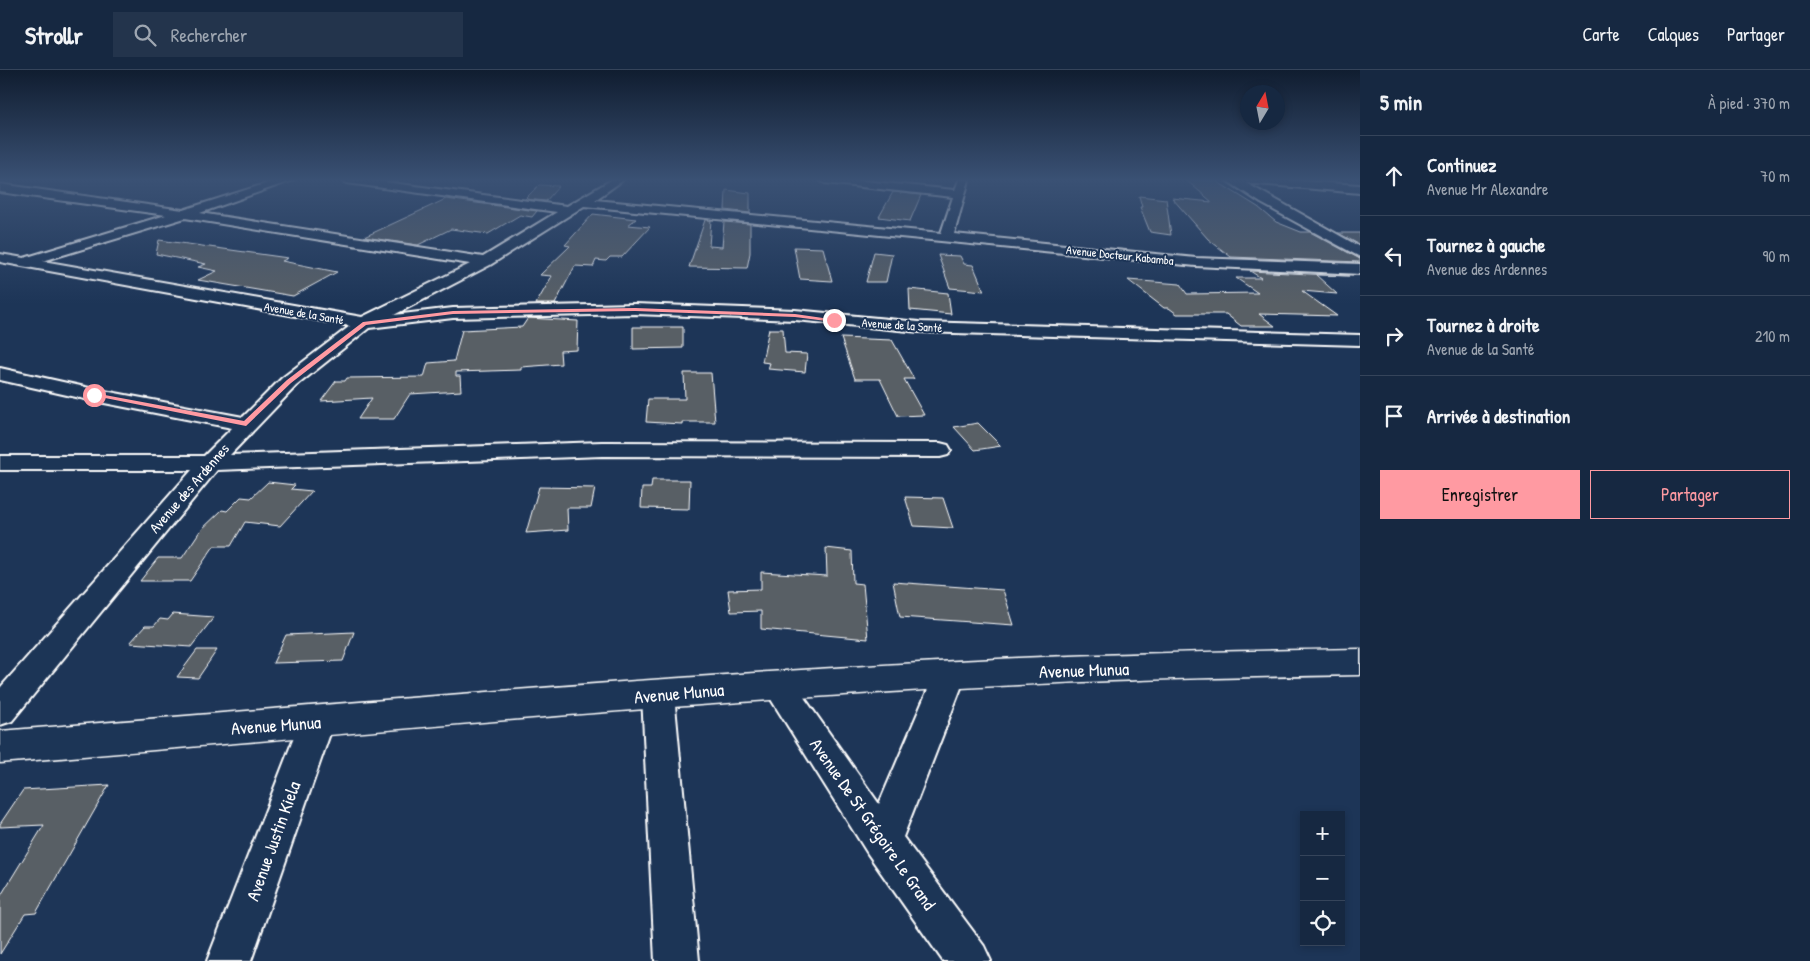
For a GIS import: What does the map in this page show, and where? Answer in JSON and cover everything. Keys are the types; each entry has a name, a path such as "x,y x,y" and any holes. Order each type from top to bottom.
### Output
{"main road":[{"name":"Avenue Munua","path":"0,747 778,685 950,675 1360,662"}],"street":[{"path":"0,270 159,222"},
{"path":"232,222 486,262"},
{"name":"Avenue des Ardennes","path":"0,711 210,463 289,382 364,324 486,262 550,222"},
{"name":"Avenue Docteur Kabamba","path":"756,222 1188,262 1360,269"},
{"path":"946,238 951,222"},
{"path":"1304,222 1360,253"},
{"name":"Avenue de la Santé","path":"0,258 364,324 453,313 635,309 795,316 919,327 1360,340"},
{"path":"0,374 94,395 246,424"},
{"path":"0,463 210,463 602,449 940,450"},
{"path":"882,841 950,675"},
{"name":"Avenue De St Grégoire Le Grand","path":"778,685 882,841 969,961"},
{"path":"658,695 677,961"},
{"name":"Avenue Justin Kiela","path":"229,961 317,722"}],"building":[{"path":"397,222 509,222 488,234 451,229 418,245 364,237"},
{"path":"586,222 633,222 628,225 650,227 622,257 610,257 606,261 596,260 593,267 575,266 555,304 536,304 552,276 540,275 570,246 565,245"},
{"path":"704,222 711,222 709,246 722,247 724,222 750,224 750,253 747,268 689,267"},
{"path":"1146,222 1169,222 1171,235 1150,232"},
{"path":"1193,222 1275,222 1301,232 1310,232 1360,259 1360,262 1231,257 1208,239"},
{"path":"1338,233 1360,233 1360,245"},
{"path":"159,240 288,258 282,261 337,272 293,296 198,280 217,271 198,267 206,264 156,254"},
{"path":"794,247 823,248 832,281 800,279"},
{"path":"874,252 892,254 886,282 866,282"},
{"path":"938,255 960,256 964,264 973,265 984,291 950,288"},
{"path":"1250,271 1349,276 1316,275 1337,294 1302,291 1337,316 1259,314 1275,326 1241,326 1226,314 1177,314 1169,308 1164,308 1128,280 1180,284 1187,294 1258,293 1236,278 1261,278"},
{"path":"909,289 948,293 951,314 910,310"},
{"path":"528,318 578,321 577,350 560,351 561,364 521,367 521,370 456,372 456,376 460,376 461,391 410,394 394,419 358,419 372,398 321,401 336,381 345,381 347,378 424,377 428,363 454,361 462,330 522,327"},
{"path":"633,327 683,327 683,348 633,349"},
{"path":"769,329 783,329 785,353 807,354 805,372 768,369 770,363 762,362"},
{"path":"841,338 892,340 914,379 904,379 924,415 898,416 880,379 855,379"},
{"path":"684,373 711,373 715,422 682,422 682,424 646,422 648,399 685,399"},
{"path":"978,423 1001,446 975,450 954,427"},
{"path":"652,480 690,480 689,509 641,508 642,488 651,488"},
{"path":"268,482 295,485 291,489 312,491 280,526 245,522 231,546 214,546 190,581 140,581 158,558 182,558 200,531 222,510 227,511 241,497 251,498"},
{"path":"539,487 595,488 591,508 567,508 568,530 526,533"},
{"path":"905,497 943,498 953,528 914,526"},
{"path":"826,548 852,551 853,583 863,584 868,639 761,629 761,611 731,612 728,590 761,589 761,572 827,576"},
{"path":"893,582 1003,590 1014,625 900,617"},
{"path":"173,614 214,617 191,647 130,643 145,626 154,626 160,619 168,620"},
{"path":"354,632 343,661 273,663 286,635"},
{"path":"197,650 217,650 198,678 177,677"},
{"path":"109,785 36,913 25,914 0,954 0,897 44,825 0,827 0,824 23,790"}],"route":[{"path":"94,395 246,424 289,382 364,324 453,313 635,309 795,316 834,320"}]}
